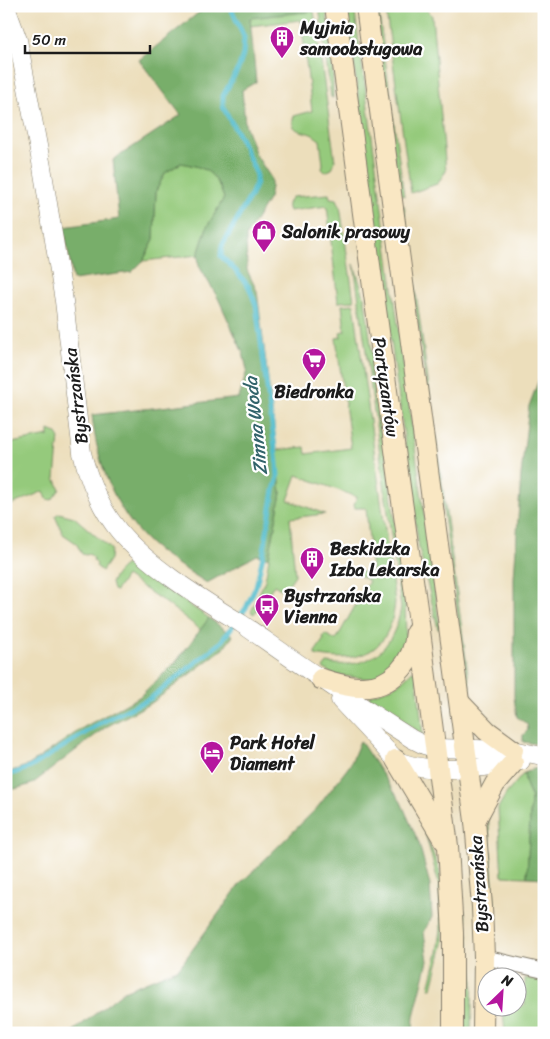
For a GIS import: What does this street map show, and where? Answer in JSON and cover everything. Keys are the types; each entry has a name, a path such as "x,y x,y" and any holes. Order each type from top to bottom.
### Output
{"main road":[{"name":"Partyzantów","path":"335,6 438,768"},
{"name":"Partyzantów","path":"366,6 467,758"},
{"path":"321,679 348,686 368,687 382,684 394,677 407,664 413,652 417,608"},
{"path":"460,703 513,756 475,821"},
{"name":"Bystrzańska","path":"467,758 475,821 482,907 484,957 482,1033"},
{"path":"396,760 448,846"},
{"name":"Bystrzańska","path":"438,768 448,846 453,924 453,1033"}],"street":[{"name":"Bystrzańska","path":"6,7 18,40 42,167 64,301 78,426 87,474 107,515 119,532 151,562 321,679 424,745 467,758"},
{"name":"Bystrzańska","path":"321,679 396,760 421,768 438,768 467,758"},
{"path":"467,758 543,756"},
{"path":"484,957 544,971"}],"green space":[{"path":"207,6 313,6 314,11 250,18 256,82 242,90 245,124 256,155 271,178 271,187 269,198 246,236 247,270 257,291 281,493 269,558 257,555 207,583 160,552 145,539 121,508 112,491 99,453 92,415 239,398 247,370 243,353 218,298 199,266 198,255 207,227 224,198 221,189 214,177 198,167 181,163 165,173 156,191 154,239 143,261 132,272 73,280 64,227 119,219 113,160 181,115 139,60"},
{"path":"319,6 326,6 333,62 333,98 331,97"},
{"path":"346,6 354,6 440,629 438,629 419,548"},
{"path":"425,7 432,16 446,171 437,184 411,193 386,12 389,10"},
{"path":"314,11 335,161 332,169 325,172 322,169 320,140 313,135 298,130 293,125 294,116 312,111 301,20 250,26 250,17"},
{"path":"379,15 404,196 399,194 376,17"},
{"path":"181,163 209,172 217,182 224,198 207,227 198,255 143,261 154,239 156,191 165,173"},
{"path":"329,194 330,198 337,199 340,206 354,301 338,302 327,206 289,211 288,209 288,203 292,197"},
{"path":"404,205 471,696 469,698 402,209"},
{"path":"354,264 365,300 405,597 406,642 398,663 372,679 333,675 323,668 327,663 356,663 367,660 377,654 392,635 401,608"},
{"path":"354,304 395,602 387,633 379,644 359,656 346,658 315,655 315,652 324,639 325,634 336,640 369,581 358,574 360,572 372,571 366,508 355,508 354,505 357,497 297,475 288,500 325,514 290,518 295,575 284,591 274,585 254,614 251,612 265,580 281,493 277,450 305,447 306,454 351,448 336,338 341,337 340,332 345,331 342,305"},
{"path":"544,366 544,611 542,645 544,745 523,742 523,735 528,730 527,724 517,717 514,698 514,578 521,475 529,406"},
{"path":"49,430 56,433 59,437 55,478 60,489 52,500 47,499 44,491 6,507 6,444 49,436"},
{"path":"59,513 74,517 111,549 110,559 102,571 96,566 94,558 89,554 82,554 76,543 63,534 55,516"},
{"path":"129,564 209,618 201,630 126,576 116,591 113,590 111,583 114,577"},
{"path":"209,618 233,636 224,648 153,702 106,727 32,784 15,789 6,789 6,773 29,765 84,727 139,697 176,662"},
{"path":"412,671 416,672 423,735 369,698 370,695 388,689 398,683"},
{"path":"360,741 401,802 419,843 430,885 432,917 424,932 428,961 414,1016 413,1033 172,1033 145,1030 136,1033 71,1033 124,991 179,968 240,884 317,808 350,765"},
{"path":"544,767 544,878 527,877 531,797 524,773"},
{"path":"524,773 531,797 527,877 502,876 498,808 506,794"},
{"path":"488,812 495,912 491,912 487,836"},
{"path":"425,832 439,869 444,909 443,944 432,988 429,988 438,952 441,929 439,885"},
{"path":"463,910 465,911 473,978 471,1033 464,1033"},
{"path":"528,978 540,980 544,991 544,1033 505,1033 503,1016 528,1016"}],"waterway":[{"name":"Zimna Woda","path":"6,776 31,767 104,721 151,698 220,643 246,608 256,586 278,477 256,305 249,287 221,256 222,246 256,183 256,173 223,107 223,96 239,67 243,54 244,37 230,6"}],"place":[{"name":"Myjnia samoobsługowa","path":"282,59"},
{"name":"Salonik prasowy","path":"264,253"},
{"name":"Biedronka","path":"314,381"},
{"name":"Beskidzka Izba Lekarska","path":"312,580"},
{"name":"Bystrzańska Vienna","path":"267,627"},
{"name":"Park Hotel Diament","path":"212,774"}]}
